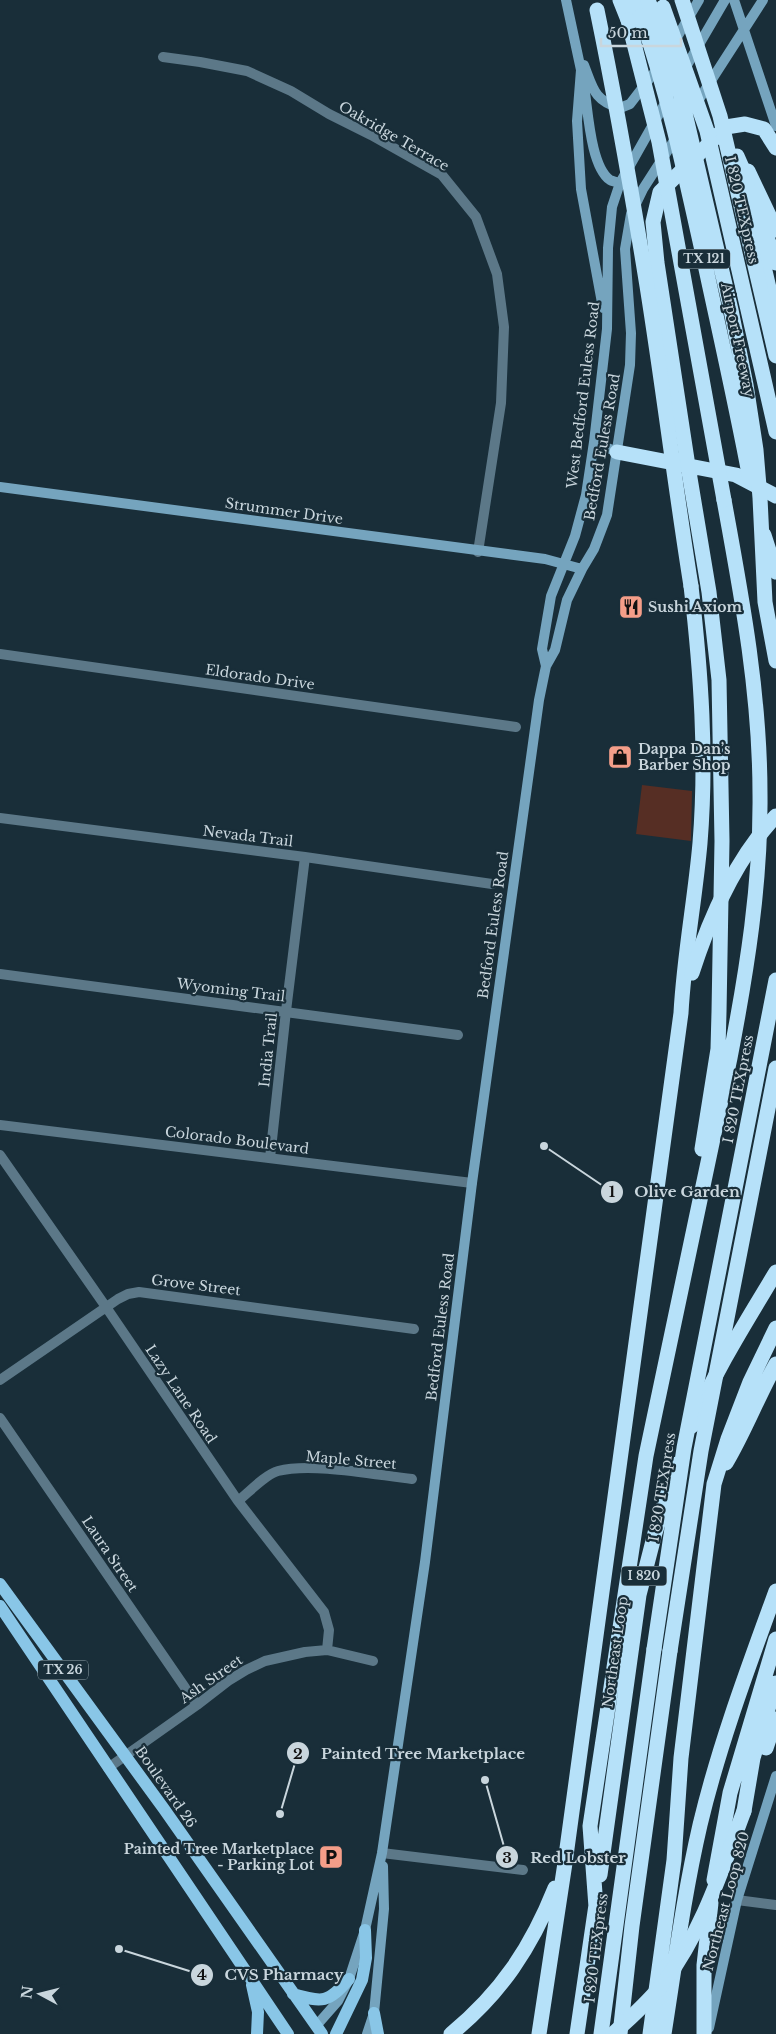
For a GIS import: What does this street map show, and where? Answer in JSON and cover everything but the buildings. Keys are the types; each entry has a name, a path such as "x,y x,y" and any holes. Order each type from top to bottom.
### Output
{"highway":[{"path":"596,1907 590,1826 645,1466 707,1172 742,994 754,911 760,833 760,774 754,674 746,616 659,142 634,18 620,0"},
{"name":"Airport Freeway","path":"634,0 634,18 656,59 676,131 722,339 754,505 776,572"},
{"path":"648,0 667,48 681,96 746,385 756,450 765,602 776,660"},
{"name":"I 820 TEXpress","path":"660,0 707,131 776,432"},
{"path":"682,0 720,116 748,181 776,263"},
{"path":"686,0 738,151 776,318"},
{"path":"539,2034 565,1864 681,1013 683,970 700,844 702,794 702,689 691,586 674,483 648,287 614,90 596,5"},
{"name":"I 820 TEXpress","path":"720,116 776,356"},
{"path":"707,1172 702,1152 718,1049 722,841 722,755 719,680 710,592 688,466 652,222 660,192 726,127 745,124 764,129 776,148"},
{"path":"738,151 776,230"},
{"path":"617,452 736,476 776,496"},
{"path":"681,1013 703,940 726,888 747,854 776,816"},
{"name":"I 820 TEXpress","path":"601,2034 654,1649 684,1448 776,980"},
{"path":"620,2034 632,1926 670,1651 701,1451 776,1068"},
{"name":"Northeast Loop","path":"577,2034 639,1595 655,1533 676,1467 702,1402 746,1321 776,1272"},
{"path":"650,2034 674,1860 681,1758 714,1484 728,1439 750,1382 776,1328"},
{"path":"714,1484 738,1444 751,1411 776,1364"},
{"path":"664,2034 700,1824 728,1722 776,1591"},
{"path":"706,2034 704,1965 710,1902 730,1793 776,1640"},
{"path":"744,1811 753,1758 776,1683"},
{"path":"613,2034 664,1982 704,1913 720,1878 776,1719"},
{"path":"451,2034 472,2017 510,1974 543,1917 565,1864"}],"main road":[{"path":"566,0 578,50 597,160 603,172 610,180 643,189"},
{"path":"578,50 598,98 609,105 620,108 630,104 657,71 699,0"},
{"name":"West Bedford Euless Road","path":"546,666 542,649 547,615 586,494 594,442 607,329 608,248 611,215 620,183 725,0"},
{"path":"734,0 776,126"},
{"path":"744,28 763,0"},
{"name":"Bedford Euless Road","path":"315,2031 338,2001 349,1979 365,1930 382,1853 424,1572 472,1183 511,889 546,666 555,650 567,600 594,549 607,515 617,452 630,364 631,333 625,249 631,214 643,189 744,28"},
{"path":"581,70 577,121 580,178 607,329"},
{"path":"594,442 617,452"},
{"name":"Strummer Drive","path":"0,487 478,552 545,559 582,569"},
{"name":"Boulevard 26","path":"0,1584 125,1756 293,1994 315,2031"},
{"name":"TX 26","path":"0,1606 288,2034"},
{"name":"Northeast Loop 820","path":"706,2034 737,1900 776,1776"},
{"name":"Bedford Euless Road","path":"367,2034 374,2013 384,1909 382,1853"},
{"path":"336,2034 362,1980 366,1958 365,1930"},
{"path":"251,1977 258,2012 257,2034"},
{"path":"293,1994 310,1999 325,1999 336,1994 349,1979"},
{"path":"374,2013 378,2034"}],"street":[{"name":"Oakridge Terrace","path":"163,57 247,71 290,91 442,175 476,218 497,274 504,327 501,402 478,552"},
{"name":"Eldorado Drive","path":"0,654 516,727"},
{"name":"Nevada Trail","path":"0,818 305,857 492,884"},
{"name":"India Trail","path":"270,1158 305,857"},
{"name":"Wyoming Trail","path":"0,974 458,1034"},
{"name":"Colorado Boulevard","path":"0,1125 472,1183"},
{"name":"Lazy Lane Road","path":"0,1155 238,1501 324,1612 329,1630 327,1650"},
{"name":"Grove Street","path":"0,1380 128,1294 148,1293 414,1329"},
{"name":"Laura Street","path":"0,1418 197,1705"},
{"name":"Maple Street","path":"238,1501 276,1472 298,1468 412,1479"},
{"name":"Ash Street","path":"108,1768 228,1681 265,1661 305,1652 327,1650 373,1661"},
{"path":"382,1853 523,1870"},
{"path":"737,1900 776,1905"}],"shaded area":[{"path":"642,785 692,791 691,841 636,834"}],"place":[{"name":"Sushi Axiom","path":"631,607"},
{"name":"Dappa Dan’s Barber Shop","path":"620,757"},
{"name":"Olive Garden","path":"544,1146"},
{"name":"Red Lobster","path":"485,1780"},
{"name":"Painted Tree Marketplace","path":"280,1814"},
{"name":"Painted Tree Marketplace - Parking Lot","path":"331,1857"},
{"name":"CVS Pharmacy","path":"119,1949"}]}
